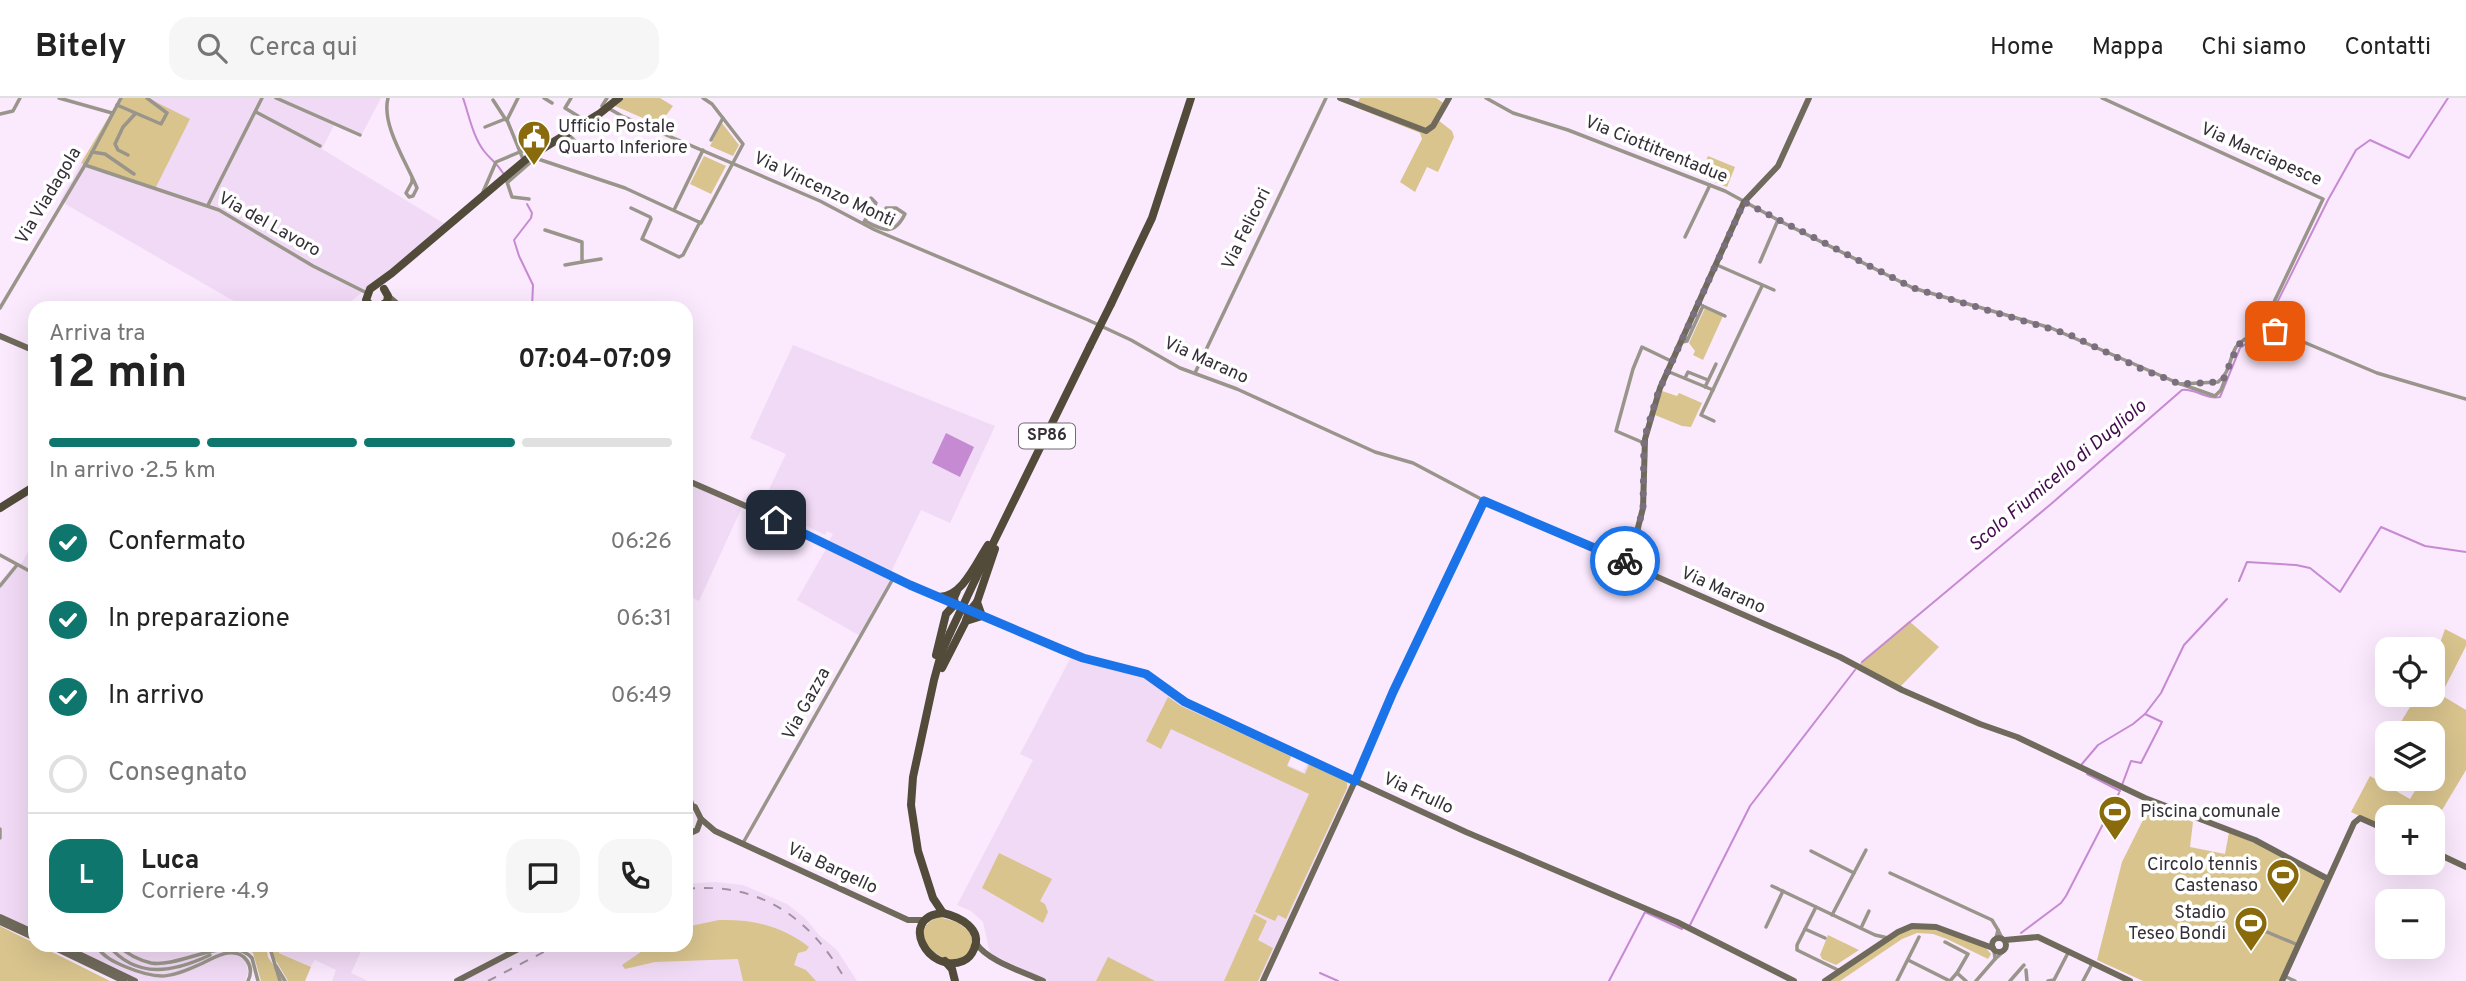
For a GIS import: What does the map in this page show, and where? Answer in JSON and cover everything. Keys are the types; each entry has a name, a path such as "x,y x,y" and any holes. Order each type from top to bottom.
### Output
{"main road":[{"path":"379,301 392,273 482,197 507,180 532,156 588,122 619,98"},
{"name":"SP86","path":"943,913 933,898 915,841 911,805 913,777 941,654 1152,218 1191,98"},
{"path":"366,300 379,301"},
{"path":"366,300 379,301"},
{"path":"0,508 28,490"},
{"path":"946,614 955,604 957,591 1002,526"},
{"path":"929,702 944,661 966,621 966,609 971,609 976,603 1002,526"},
{"path":"929,702 946,614 938,597 950,596 957,591"},
{"path":"966,621 971,617 982,616 976,603"},
{"name":"SP86","path":"928,918 933,898"},
{"path":"943,913 959,918 969,925 975,935 976,943 966,958 958,981 953,969 945,961 927,952 922,946 919,935 928,918 943,913"},
{"path":"945,961 966,958"}],"street":[{"path":"0,114 13,111 20,98"},
{"path":"59,98 112,113"},
{"name":"Via Viadagola","path":"0,308 85,165 121,98"},
{"path":"117,105 160,124 167,112 147,98"},
{"path":"208,206 262,98"},
{"path":"276,98 360,135"},
{"path":"388,98 387,113 418,188 414,196 409,197 406,193 412,177"},
{"path":"485,127 506,120 518,98"},
{"path":"544,98 552,103"},
{"path":"571,98 565,108 588,122"},
{"path":"605,107 607,98"},
{"path":"631,208 650,216 642,239 678,257 683,256 743,144 712,104 703,98"},
{"name":"Via Felicori","path":"1195,373 1326,98"},
{"path":"1340,98 1426,131 1433,126 1450,98"},
{"name":"Via Ciottitrentadue","path":"1486,98 1513,113 1568,130 1710,185 1913,288 2068,334 2180,384 2218,382 2227,371"},
{"path":"1629,563 1643,508 1644,443 1671,360 1700,305 1715,264 1744,202 1778,166 1809,98"},
{"name":"Via Marciapesce","path":"2102,98 2323,199 2267,322"},
{"path":"493,100 532,156"},
{"name":"Via Vincenzo Monti","path":"605,107 1030,297"},
{"path":"256,112 320,146"},
{"path":"128,155 118,150 115,144 123,127 135,114"},
{"path":"711,140 723,118"},
{"path":"568,133 586,152 593,151"},
{"path":"674,210 703,150"},
{"path":"92,152 105,153 134,174"},
{"path":"482,197 496,162 532,156 625,188 700,222"},
{"name":"Via del Lavoro","path":"85,165 219,210 356,289 366,300"},
{"path":"507,180 512,197 529,199"},
{"path":"1685,237 1710,185"},
{"path":"864,222 876,203 871,198"},
{"path":"873,227 887,231 905,216 899,209 886,208"},
{"path":"1760,262 1778,220"},
{"path":"545,230 582,242 582,262"},
{"path":"565,265 601,258"},
{"path":"1715,264 1774,290"},
{"path":"1714,421 1701,415 1762,286"},
{"name":"Via Marano","path":"1030,297 1131,340 1180,368 1237,389 1375,452 1413,463 1484,501 1840,657 1917,697 2017,737 2134,794 2255,840 2328,878"},
{"path":"1700,305 1725,316"},
{"path":"2180,384 2216,396 2221,390 2237,347 2267,322 2294,338"},
{"path":"2259,331 2270,330 2378,373 2466,399"},
{"path":"0,336 28,348"},
{"path":"1644,443 1616,431 1633,369 1642,347 1671,360"},
{"path":"1705,387 1716,364"},
{"path":"1667,371 1713,390"},
{"path":"1685,379 1688,372 1708,380"},
{"name":"Via Frullo","path":"693,483 982,616 1083,658 1146,674 1185,702 1355,781 1669,919 1794,981"},
{"path":"1263,981 1393,692 1484,501"},
{"path":"0,555 28,570"},
{"path":"0,586 17,565"},
{"name":"Via Gazza","path":"743,844 894,577"},
{"path":"693,807 698,810 701,819 715,831"},
{"path":"697,830 701,819"},
{"path":"2295,981 2283,979 2357,820 2375,825"},
{"path":"0,829 0,838"},
{"path":"693,832 715,831"},
{"name":"Via Bargello","path":"715,831 908,920 919,935"},
{"path":"1832,915 1866,849"},
{"path":"1811,851 1854,873"},
{"path":"2445,858 2466,867"},
{"path":"1890,873 1992,920 1998,930 1999,944 1995,960 1976,981"},
{"path":"1772,886 1861,928 1879,940"},
{"path":"1766,927 1783,891"},
{"path":"1816,907 1797,950 1840,971"},
{"path":"1861,928 1869,911"},
{"name":"Via Bargello","path":"908,920 928,918"},
{"path":"0,919 28,933"},
{"path":"1825,981 1879,940 1905,929 1924,925 1937,927 1982,944 1999,944 2024,937 2038,937 2130,981"},
{"path":"2250,928 2298,945"},
{"path":"1805,929 1825,938"},
{"path":"1897,981 1919,937"},
{"path":"1908,960 1950,981 1968,954 1945,942"},
{"path":"976,943 979,949 991,957 1043,981"},
{"path":"2049,981 2054,980 2069,951"},
{"path":"69,952 124,981"},
{"path":"70,952 135,981"},
{"path":"100,952 112,961 152,978 178,973 222,954 237,953 249,964 251,974 248,981"},
{"path":"115,952 120,957 155,971 190,964 216,952"},
{"path":"127,952 153,963 188,959 212,952"},
{"path":"246,952 254,962 258,981"},
{"path":"270,952 282,981"},
{"path":"457,981 513,952"},
{"path":"966,958 977,954 991,957"},
{"path":"2083,981 2092,963"},
{"path":"2010,981 2025,967 2027,981"},
{"path":"1957,973 1966,981"}],"shaded area":[{"path":"120,98 148,98 190,119 155,189 81,163"},
{"path":"148,98 381,98 361,136 334,125 322,149 445,224 352,301 234,301 60,201 81,163 154,189"},
{"path":"624,98 660,98 673,106 659,125 615,106"},
{"path":"1360,98 1436,98 1445,104 1438,120 1452,131 1454,137 1438,172 1427,167 1415,192 1400,182 1422,139 1420,133 1355,107"},
{"path":"722,123 739,145 733,156 710,146"},
{"path":"704,156 726,166 711,194 690,184"},
{"path":"1708,156 1735,167 1727,187 1700,176"},
{"path":"1705,308 1723,316 1703,360 1693,355 1695,351 1689,343"},
{"path":"793,345 995,426 950,523 921,510 891,572 828,543 833,534 827,531 825,535 762,504 786,454 750,438"},
{"path":"1662,391 1677,396 1679,393 1702,403 1691,427 1655,415"},
{"path":"946,433 974,447 960,477 932,463"},
{"path":"693,483 742,507 699,601 693,598"},
{"path":"827,547 894,579 862,637 797,600"},
{"path":"28,551 28,930 0,917 0,582 13,567 22,563"},
{"path":"1909,621 1939,647 1898,689 1856,667"},
{"path":"2445,629 2466,640 2466,646 2445,687 2445,637 2442,637"},
{"path":"1071,657 1142,675 1181,704 1292,756 1288,765 1303,772 1308,762 1349,782 1259,981 1048,981 990,954 983,922 971,911 957,905 1033,760 1020,754"},
{"path":"1168,697 1181,706 1291,756 1287,766 1305,774 1309,764 1347,782 1347,788 1286,919 1278,915 1275,921 1255,912 1309,794 1171,729 1161,749 1146,741"},
{"path":"2445,697 2466,710 2466,770 2445,805 2375,805 2375,823 2351,812 2370,776 2375,779 2375,791 2396,791 2410,799 2415,791 2445,791 2445,721 2401,721 2410,707 2445,707"},
{"path":"2150,806 2193,822 2190,847 2225,854 2229,832 2266,848 2323,879 2280,981 2143,981 2097,960 2122,862"},
{"path":"999,853 1052,879 1040,901 1045,904 1048,912 1043,923 982,888"},
{"path":"716,882 743,885 787,904 837,950 857,981 463,981 519,952 693,952 693,884"},
{"path":"1254,914 1267,921 1258,940 1273,948 1258,981 1224,981"},
{"path":"939,917 957,922 970,932 970,948 959,958 949,959 939,955 930,949 925,941 923,932 928,924"},
{"path":"719,920 744,921 778,929 809,947 798,953 794,965 806,970 816,981 743,981 738,959 655,962 625,969 622,965 641,952 693,952 693,926"},
{"path":"0,926 28,940 28,952 52,952 110,981 0,981"},
{"path":"1926,927 1985,947 1991,954 1988,959 1947,939 1933,934 1917,933 1902,939 1840,981 1829,981 1898,934"},
{"path":"1828,935 1859,950 1836,965 1822,959 1820,955"},
{"path":"80,952 225,952 224,956 232,954 246,962 248,973 245,981 139,981"},
{"path":"267,952 284,981 261,981 253,953"},
{"path":"278,952 361,952 351,973 368,981 332,981 336,970 315,960 310,967"},
{"path":"279,952 311,967 305,981 288,981 272,954"},
{"path":"1108,957 1155,981 1096,981"}],"waterway":[{"path":"463,98 480,145 503,173"},
{"name":"Scolo Fiumicello di Dugliolo","path":"2264,329 2356,150 2370,140 2409,158 2448,98"},
{"path":"527,204 532,213 531,218 514,240 533,285 532,301"},
{"name":"Scolo Fiumicello di Dugliolo","path":"1862,662 2182,390 2220,397 2240,348 2262,332"},
{"path":"2239,581 2247,562 2296,565 2310,568 2340,592 2381,527 2425,546 2466,552"},
{"path":"2082,764 2098,745 2145,714 2161,693 2184,645 2227,599"},
{"name":"Scolo Fiumicello di Dugliolo","path":"1690,925 1750,806 1855,670"},
{"path":"2122,785 2131,761 2141,763 2162,722 2145,714"},
{"path":"2087,774 2120,791"},
{"path":"2021,933 2061,903 2066,896 2119,793"},
{"name":"Scolo Fiumicello di Dugliolo","path":"1609,981 1645,912 1682,929"},
{"path":"1320,973 1338,981"}],"railway":[{"path":"693,889 737,891 760,898 781,909 817,939 846,981"},
{"path":"488,981 544,952"}],"way so far":[{"path":"1625,561 1629,563 1635,547 1643,508 1644,439 1660,388 1744,202 1913,288 2068,334 2180,384 2218,382 2224,378 2241,342 2266,329 2275,331"}],"place":[{"name":"Ufficio Postale Quarto Inferiore","path":"534,167"},
{"name":"Piscina comunale","path":"2115,842"},
{"name":"Circolo tennis Castenaso","path":"2283,905"},
{"name":"Stadio Teseo Bondi","path":"2251,953"}],"route":[{"path":"776,520 910,585 1063,650 1083,658 1146,674 1185,702 1355,781 1393,692 1484,501 1625,561"}]}
